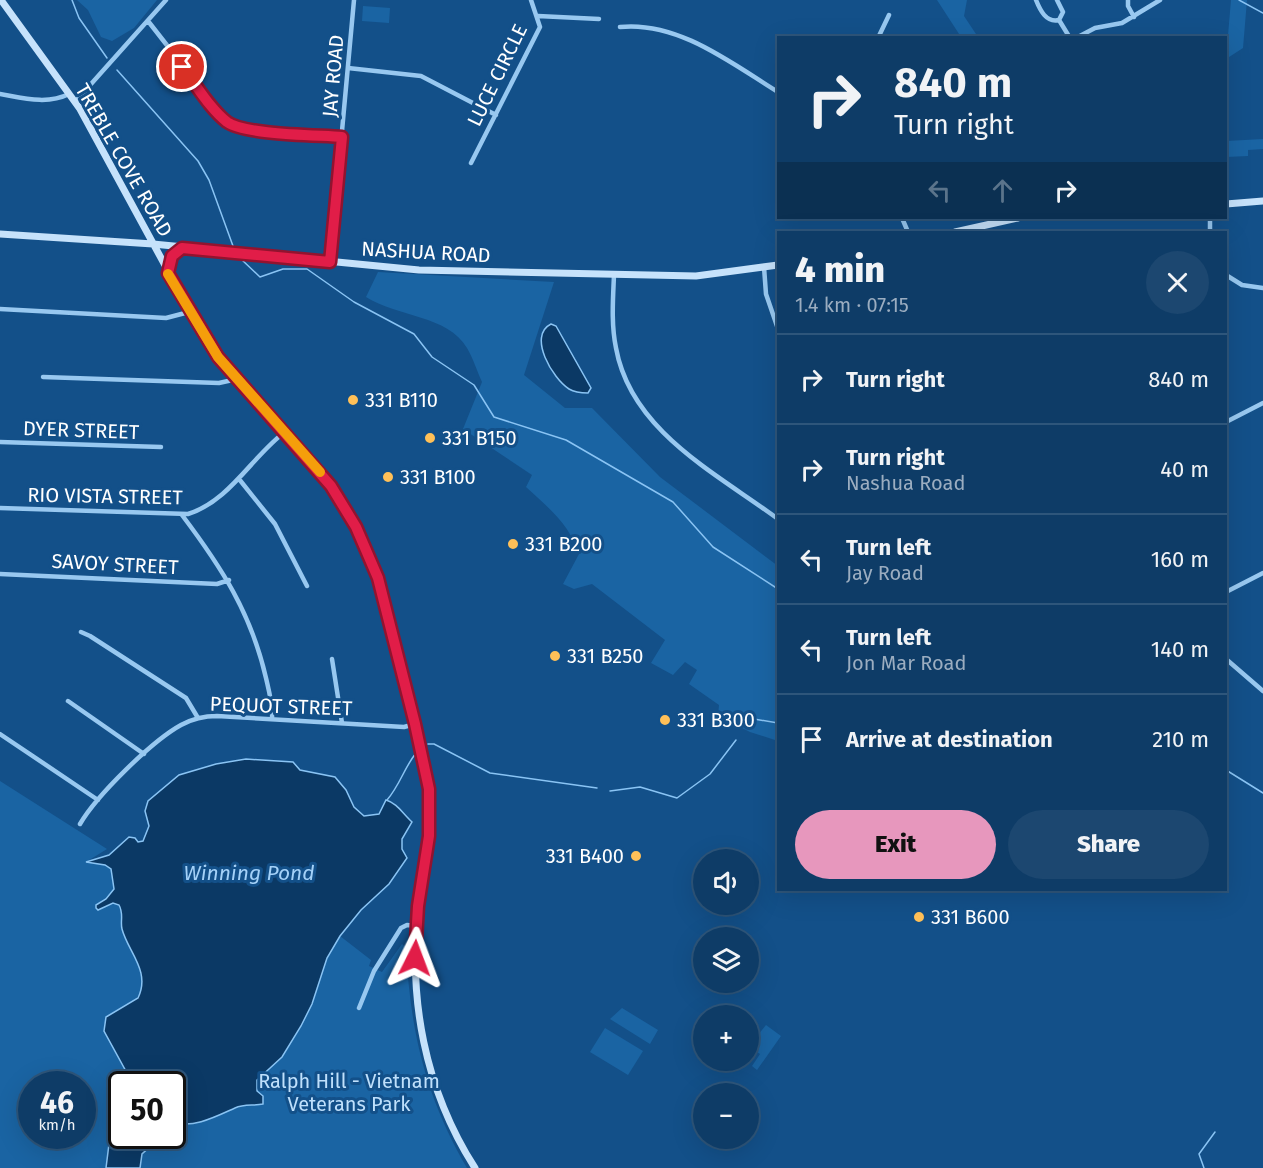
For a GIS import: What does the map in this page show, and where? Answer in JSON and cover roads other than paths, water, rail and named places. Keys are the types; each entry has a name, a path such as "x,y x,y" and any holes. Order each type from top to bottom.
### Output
{"main road":[{"name":"TREBLE COVE ROAD","path":"1,0 75,102 189,312 211,348 286,431 338,497 366,548 386,601 427,777 430,823 416,926 417,1005 429,1065 451,1125 475,1168"},
{"path":"1227,204 1263,201"},
{"path":"982,230 1015,219"},
{"name":"NASHUA ROAD","path":"0,234 153,244 419,270 711,275 777,265"},
{"path":"168,273 172,256 182,248"}],"street":[{"path":"75,102 166,0"},
{"name":"JAY ROAD","path":"330,262 354,0"},
{"name":"LUCE CIRCLE","path":"471,163 529,53 540,27 531,0"},
{"path":"1036,0 1047,18 1052,21 1059,20"},
{"path":"1057,0 1063,12 1059,20"},
{"path":"1128,0 1128,6 1134,17"},
{"path":"1079,36 1095,27 1117,25 1160,0"},
{"path":"879,36 889,15"},
{"path":"538,16 599,19"},
{"path":"1059,20 1069,36"},
{"path":"148,21 227,122 252,130 342,137"},
{"path":"620,27 647,27 676,35 710,51 777,91"},
{"path":"348,68 421,76 496,115"},
{"path":"0,94 39,100 56,100 69,94"},
{"path":"764,267 768,302 777,326"},
{"path":"614,275 613,325 616,349 626,380 642,410 670,440 777,518"},
{"path":"1227,276 1242,285 1263,288"},
{"path":"0,309 166,318 189,312"},
{"path":"43,377 219,383 237,379"},
{"path":"1227,421 1263,403"},
{"name":"RIO VISTA STREET","path":"0,508 182,515 204,507 239,479 286,431"},
{"name":"DYER STREET","path":"0,442 161,447"},
{"path":"239,479 275,524 307,586"},
{"path":"182,515 229,580 247,619 260,654 272,719"},
{"path":"1227,591 1263,573"},
{"name":"SAVOY STREET","path":"0,574 217,584 229,580"},
{"path":"81,632 186,698 198,718"},
{"path":"332,659 342,723"},
{"path":"1227,660 1263,691"},
{"path":"68,701 144,754"},
{"name":"PEQUOT STREET","path":"80,824 98,800 144,754 174,729 198,718 217,716 405,727 415,724"},
{"path":"0,734 98,800"},
{"path":"359,1008 374,971 401,928 407,925 416,926"}],"water":[{"path":"551,324 556,326 591,388 588,393 569,389 550,367 545,357 541,338 544,330"},
{"name":"Winning Pond","path":"246,759 293,762 300,770 335,777 346,790 354,807 364,816 379,814 386,800 400,809 412,822 402,839 402,849 407,858 389,884 361,910 340,936 327,958 312,1004 301,1026 282,1057 257,1080 257,1091 263,1096 263,1104 238,1107 205,1121 186,1124 186,1071 126,1071 104,1031 106,1017 138,998 142,979 122,929 119,905 113,903 98,910 96,908 96,905 106,899 114,889 111,869 105,865 86,862 109,855 129,837 135,838 138,842 143,841 149,826 145,811 148,801 179,775 216,764"},
{"path":"108,1149 148,1149 142,1154 140,1168 106,1168"}],"waterway":[{"path":"72,0 79,18 107,58"},
{"path":"1239,0 1263,13"},
{"path":"117,70 198,161 209,180 233,246"},
{"path":"241,259 260,277 283,269 307,269 354,302 414,334 432,357 474,385 494,417 566,440 673,502 713,547 777,588"},
{"path":"748,728 754,719 777,723"},
{"path":"610,791 640,787 677,798 710,774 736,740"},
{"path":"428,744 434,744 490,773 597,788"},
{"path":"387,800 416,753"},
{"path":"1227,771 1263,793"},
{"path":"1204,1168 1199,1154 1215,1132"}],"place":[{"name":"331 B110","path":"353,400"},
{"name":"331 B150","path":"430,438"},
{"name":"331 B100","path":"388,477"},
{"name":"331 B200","path":"513,544"},
{"name":"331 B250","path":"555,656"},
{"name":"331 B300","path":"665,720"},
{"name":"331 B400","path":"636,856"},
{"name":"331 B600","path":"919,917"}],"park label":[{"name":"Ralph Hill - Vietnam Veterans Park","path":"349,1092"}]}
